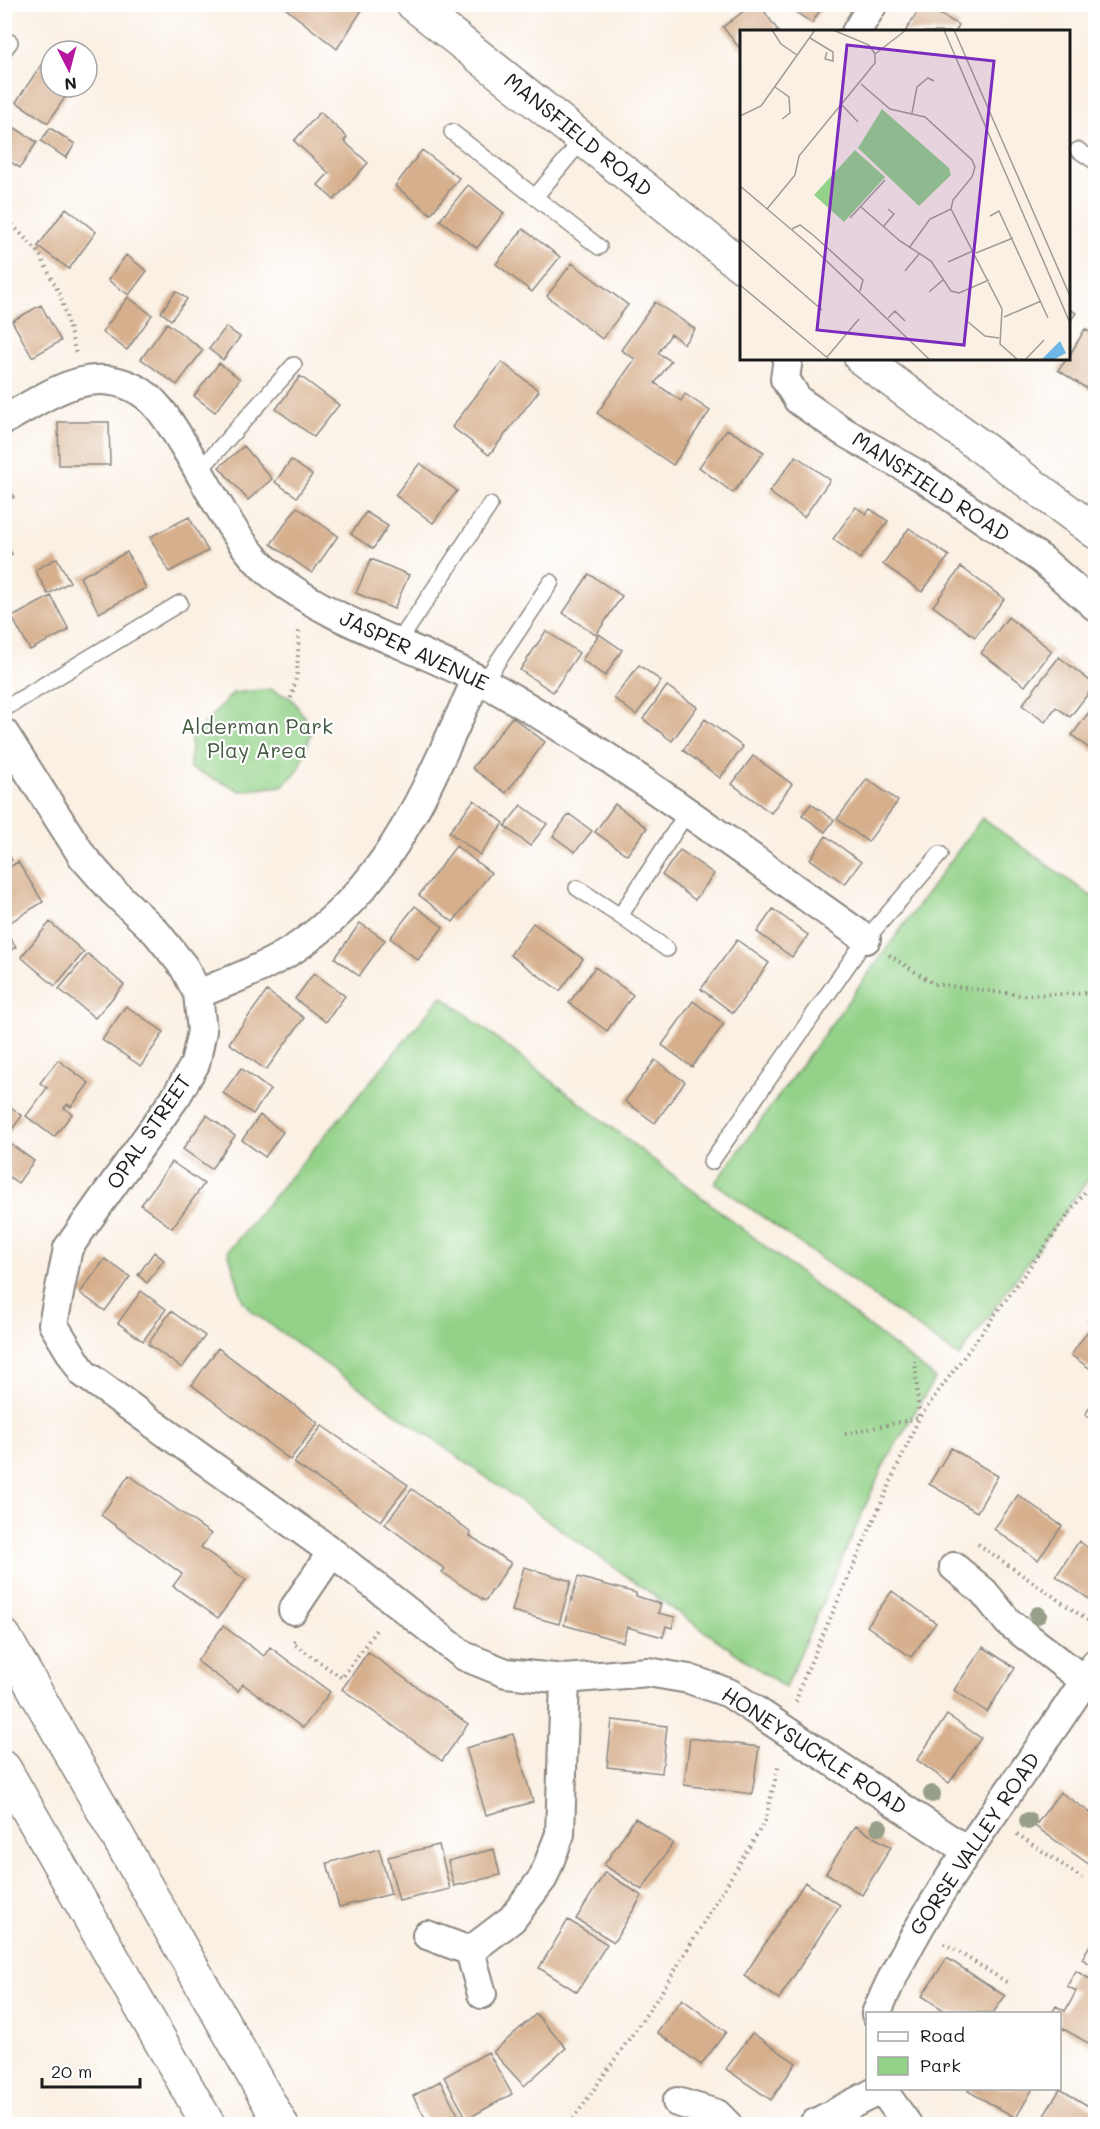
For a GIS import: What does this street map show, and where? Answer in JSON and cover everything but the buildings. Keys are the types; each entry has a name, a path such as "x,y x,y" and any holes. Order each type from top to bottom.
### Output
{"main road":[{"name":"MANSFIELD ROAD","path":"413,4 740,265"},
{"path":"864,360 1095,532"},
{"path":"4,1636 281,2124"},
{"path":"4,1768 208,2124"}],"street":[{"path":"857,30 873,4"},
{"name":"MANSFIELD ROAD","path":"788,360 785,379 798,400 844,432 922,477 1041,559 1095,607"},
{"name":"JASPER AVENUE","path":"4,420 72,383 80,381 116,381 135,388 163,411 250,556 306,600 480,680 552,721 866,939"},
{"path":"198,994 275,960 303,943 349,906 384,863 406,827 480,680"},
{"name":"OPAL STREET","path":"4,733 83,857 112,891 156,932 184,967 198,994 202,1031 195,1064 177,1095 68,1248 53,1324 83,1373 160,1429"},
{"name":"HONEYSUCKLE ROAD","path":"160,1429 332,1552 464,1656 506,1673 565,1678 648,1672 689,1679 729,1693 966,1850"},
{"path":"293,1610 332,1552"},
{"name":"GORSE VALLEY ROAD","path":"876,2012 918,1927 966,1850 1090,1672 1008,1622 984,1592 954,1567"},
{"path":"470,1951 512,1919 543,1878 560,1833 565,1678"},
{"path":"427,1935 470,1951"},
{"path":"470,1951 482,1994"},
{"path":"814,2124 879,2090"},
{"path":"882,2090 907,2124"},
{"path":"677,2102 717,2114 727,2124"}],"lane":[{"path":"453,132 599,248"},
{"path":"535,196 583,139"},
{"path":"1078,150 1095,162"},
{"path":"199,471 294,365"},
{"path":"398,643 490,505"},
{"path":"480,680 551,582"},
{"path":"4,709 180,603"},
{"path":"620,916 686,814"},
{"path":"711,1162 866,939 940,854"},
{"path":"577,888 667,949"}],"path":[{"path":"4,216 39,253 61,297 73,338 80,381"},
{"path":"291,698 297,675 300,626 306,600"},
{"path":"866,939 934,984 1020,995 1095,993"},
{"path":"570,2124 661,1993 765,1821 802,1682 919,1418 1095,1178"},
{"path":"915,1361 919,1418"},
{"path":"845,1434 919,1418"},
{"path":"954,1567 971,1539 1095,1626"},
{"path":"293,1610 299,1637 293,1643 342,1678 396,1602"},
{"path":"991,1816 1082,1878"},
{"path":"918,1927 1008,1983"}],"green space":[{"name":"Alderman Park Play Area","path":"270,689 291,698 313,728 298,771 282,786 241,791 190,768 191,738 233,693"},
{"path":"982,818 1095,899 1095,1170 959,1357 715,1183"},
{"path":"442,996 935,1378 883,1466 785,1688 251,1311 243,1301 228,1251"}]}
